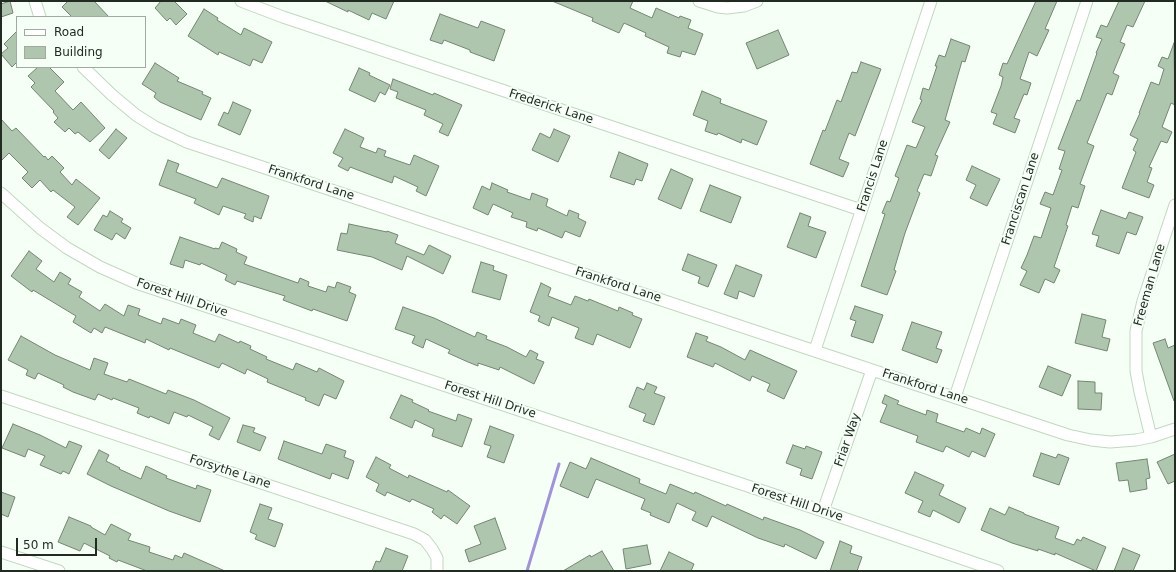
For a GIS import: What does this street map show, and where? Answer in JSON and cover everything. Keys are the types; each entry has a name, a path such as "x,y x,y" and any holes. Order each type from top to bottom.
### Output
{"street":[{"path":"35,1 40,16"},
{"name":"Frederick Lane","path":"240,1 283,17 861,210"},
{"path":"699,1 727,8 744,6 757,1"},
{"name":"Francis Lane","path":"815,350 931,1"},
{"name":"Franciscan Lane","path":"955,397 1087,1"},
{"name":"Frankford Lane","path":"84,68 112,95 136,115 155,127 187,142 1068,435 1091,440 1125,441 1151,437 1175,429"},
{"name":"Forest Hill Drive","path":"1,193 36,225 67,248 100,267 136,283 824,511 998,571"},
{"name":"Freeman Lane","path":"1151,437 1138,380 1136,361 1136,331 1143,301 1175,205"},
{"name":"Friar Way","path":"824,511 872,370"},
{"name":"Forsythe Lane","path":"1,396 410,532 424,540 432,549 437,558 437,571"},
{"path":"1,552 59,571"}],"building":[{"path":"10,1 13,13 1,17 1,4"},
{"path":"68,1 94,1 108,16 71,16 62,7"},
{"path":"161,1 174,1 187,14 176,25 170,18 167,21 155,8"},
{"path":"325,1 394,1 386,19 372,13 369,20"},
{"path":"552,1 633,1 630,8 652,18 656,8 679,18 680,16 691,20 688,28 703,34 695,55 682,51 680,57 667,53 669,47 645,36 646,33 624,23 619,33 592,21 593,18"},
{"path":"1036,1 1057,1 1045,29 1049,30 1037,56 1029,52 1020,79 1031,83 1027,95 1024,94 1014,118 1020,120 1015,133 993,124 997,114 991,112 1001,86 1003,77 999,75 1003,63 1007,64"},
{"path":"1119,1 1145,1 1133,27 1127,25 1120,42 1125,44 1113,73 1119,76 1112,95 1107,93 1087,143 1094,146 1080,184 1085,186 1078,208 1072,206 1066,225 1068,226 1054,267 1060,270 1054,283 1045,279 1039,293 1020,285 1027,271 1021,268 1034,236 1041,238 1051,208 1040,204 1045,192 1053,195 1062,170 1059,169 1065,151 1058,149 1077,100 1080,101 1102,39 1096,37 1101,25 1107,27"},
{"path":"204,9 218,18 217,20 241,35 244,28 272,42 262,63 253,59 250,66 219,52 218,55 188,36"},
{"path":"440,14 478,28 481,21 505,30 494,61 444,40 442,44 430,40"},
{"path":"778,30 789,55 757,69 746,43"},
{"path":"16,32 16,63 12,67 1,54 8,48 4,44"},
{"path":"951,39 970,46 965,62 962,61 945,120 950,122 935,155 938,156 931,176 924,174 917,191 920,193 905,233 894,270 896,271 887,295 861,286 885,214 882,213 887,201 890,202 899,178 895,176 907,145 916,148 925,127 912,122 922,100 920,99 923,88 929,90 939,55 945,57"},
{"path":"1174,43 1175,105 1171,103 1162,127 1172,132 1167,143 1161,141 1149,167 1152,168 1147,182 1154,185 1149,198 1122,188 1136,152 1133,150 1138,139 1130,135 1151,82 1159,85 1164,69 1158,66 1162,57 1168,59"},
{"path":"861,62 881,69 855,136 849,133 839,159 849,163 843,177 810,164 823,130 825,131 837,100 841,102 852,72 857,73"},
{"path":"155,63 179,78 177,81 203,92 202,94 211,98 201,120 160,102 154,97 156,93 142,84"},
{"path":"37,68 50,68 64,82 55,91 73,110 81,102 105,128 90,142 78,132 75,134 69,128 65,132 54,122 58,118 53,112 54,111 31,87 35,83 28,76"},
{"path":"359,68 370,73 369,75 390,85 385,95 380,92 375,102 349,90"},
{"path":"393,79 433,95 434,93 462,105 448,136 439,132 443,124 424,115 426,110 396,98 398,92 390,89"},
{"path":"702,91 721,99 720,103 767,121 757,145 742,139 741,143 718,133 717,135 705,131 708,121 693,115"},
{"path":"233,102 251,110 240,135 218,125 224,112 228,114"},
{"path":"1,119 12,131 16,128 48,160 52,156 64,168 60,172 72,185 76,179 100,198 78,225 67,217 75,207 53,190 51,192 40,180 32,188 22,178 28,172 9,153 1,161"},
{"path":"116,129 127,138 109,159 99,150"},
{"path":"345,129 364,138 360,147 376,153 378,148 386,151 384,156 410,165 414,155 439,166 426,196 416,191 418,187 394,176 392,183 350,167 348,171 338,166 343,158 333,153"},
{"path":"554,129 570,136 558,162 532,150 540,133 550,138"},
{"path":"619,152 648,164 642,181 636,179 634,185 610,177"},
{"path":"168,160 179,164 176,172 217,188 222,178 269,196 261,219 254,216 253,222 244,218 246,214 223,206 219,215 194,203 196,199 159,185"},
{"path":"972,166 1000,179 987,206 970,198 976,185 966,180"},
{"path":"671,169 693,179 681,209 658,199"},
{"path":"492,183 508,190 507,192 530,200 532,193 548,199 546,206 567,216 569,210 579,214 578,218 586,222 580,237 565,231 562,238 538,228 537,231 526,227 527,222 511,217 513,213 493,204 488,215 473,208 482,186 490,190"},
{"path":"710,185 741,197 731,223 700,211"},
{"path":"1101,210 1126,219 1129,212 1143,217 1136,235 1127,232 1119,254 1096,246 1099,236 1092,234"},
{"path":"110,211 123,219 121,222 131,228 125,239 116,233 112,240 94,230 103,215 107,217"},
{"path":"800,213 811,217 808,226 826,232 816,258 787,247"},
{"path":"349,224 387,231 398,235 395,243 424,255 429,245 451,256 443,274 407,256 402,270 372,257 337,250 341,233 347,234"},
{"path":"180,237 215,249 219,249 222,242 237,249 236,252 247,257 244,264 298,283 300,278 309,282 308,286 326,292 328,286 335,288 337,282 351,287 349,292 356,295 347,321 313,309 312,311 283,300 285,296 237,281 235,285 225,280 227,275 201,263 200,265 185,260 183,268 170,264"},
{"path":"29,251 42,261 36,269 54,282 60,272 71,279 68,284 82,292 79,297 100,311 105,304 124,316 128,305 140,309 138,315 161,324 163,318 179,324 181,319 196,325 193,333 215,342 219,334 239,343 240,341 251,346 250,349 267,357 266,359 293,370 296,363 317,372 319,368 344,381 336,399 324,394 319,406 305,400 306,398 267,382 268,379 247,369 245,374 222,363 219,368 170,348 169,350 146,339 145,343 105,327 102,333 94,328 91,333 73,322 76,316 33,290 32,292 11,276"},
{"path":"688,254 717,265 708,287 698,283 700,277 682,270"},
{"path":"481,262 494,266 493,270 507,275 500,300 472,292"},
{"path":"736,265 762,275 754,297 739,291 737,299 724,294"},
{"path":"541,283 551,288 548,296 571,305 575,296 588,301 589,299 618,311 619,307 642,319 630,348 597,334 593,345 575,338 579,328 552,317 549,326 538,321 540,316 530,312"},
{"path":"855,306 883,315 873,343 851,336 856,321 850,319"},
{"path":"403,307 434,318 475,337 477,332 487,336 486,339 507,347 526,357 530,350 538,354 536,359 544,362 534,384 500,367 499,370 478,363 478,366 468,362 448,353 450,350 426,339 423,348 412,343 415,336 395,329"},
{"path":"1082,314 1106,320 1102,337 1110,339 1107,351 1075,343"},
{"path":"912,322 942,332 936,348 942,350 937,363 902,350"},
{"path":"696,333 708,337 706,341 745,360 750,350 797,371 784,399 767,391 770,384 752,376 750,381 715,363 713,367 687,357"},
{"path":"21,336 55,355 90,370 94,358 108,363 104,374 127,382 129,379 166,394 168,390 194,400 230,418 219,440 209,435 213,427 188,415 187,417 174,412 169,424 150,416 149,418 137,413 139,408 113,398 112,400 98,394 95,400 73,392 63,387 64,385 38,373 35,379 26,375 28,370 8,360"},
{"path":"1165,339 1168,348 1175,345 1175,401 1153,343"},
{"path":"1048,366 1071,375 1062,396 1039,387"},
{"path":"1078,381 1095,382 1095,393 1102,393 1101,410 1078,409"},
{"path":"647,383 657,387 654,393 665,397 654,425 643,421 646,414 629,407 637,387 644,390"},
{"path":"401,395 413,400 412,402 429,410 428,411 456,421 458,414 472,419 462,447 432,436 434,429 415,420 412,428 390,418"},
{"path":"885,395 899,401 897,404 926,415 927,410 938,414 936,422 964,432 966,428 980,434 982,428 995,434 985,457 972,451 969,457 946,446 943,452 916,442 918,436 880,422 887,405 882,403"},
{"path":"13,424 66,448 69,441 82,446 69,474 63,471 61,474 40,465 45,456 28,449 25,457 2,448"},
{"path":"243,425 255,428 253,432 266,437 260,451 237,442"},
{"path":"490,426 514,435 504,463 487,457 491,446 484,444"},
{"path":"284,441 322,454 326,444 346,451 344,457 354,461 348,479 332,473 330,479 278,459"},
{"path":"793,445 805,449 806,446 822,452 812,479 800,475 802,469 786,463"},
{"path":"99,450 109,455 106,461 141,479 146,466 167,476 166,478 196,489 197,485 211,490 200,522 169,511 87,474"},
{"path":"1041,453 1056,458 1058,454 1069,458 1059,485 1033,476"},
{"path":"1175,454 1175,481 1168,484 1157,462"},
{"path":"376,457 391,465 389,468 408,478 409,475 447,492 448,490 470,506 457,524 444,515 441,519 432,512 434,509 412,499 410,502 387,492 385,496 376,491 379,484 366,477"},
{"path":"591,458 640,479 639,483 666,494 670,484 694,494 695,492 726,506 727,504 763,520 764,517 800,530 824,542 816,559 785,544 784,547 758,538 712,516 707,527 692,520 696,512 677,503 669,523 650,515 651,513 641,509 645,499 596,479 588,498 560,486 570,462 586,469"},
{"path":"1147,459 1150,478 1146,479 1147,489 1130,492 1128,480 1119,481 1116,463"},
{"path":"915,472 944,485 939,495 966,508 959,523 933,510 930,517 918,512 923,501 905,493"},
{"path":"1,492 15,497 8,517 1,514"},
{"path":"260,504 272,508 268,519 283,524 275,547 255,539 257,535 250,532"},
{"path":"1009,507 1059,527 1055,538 1074,545 1077,539 1081,541 1083,537 1106,547 1096,571 1055,553 1055,555 1038,549 1038,551 1012,543 981,530 990,508 1005,515"},
{"path":"69,517 91,526 105,535 111,524 131,534 128,540 150,547 149,552 173,560 175,555 182,558 184,553 225,571 147,571 118,560 117,562 109,558 110,556 84,543 80,551 58,542"},
{"path":"495,518 506,549 469,562 465,550 481,544 474,526"},
{"path":"840,541 852,546 850,553 862,557 857,571 830,571"},
{"path":"647,545 651,564 626,569 623,549"},
{"path":"386,548 408,556 402,571 372,571 376,561 380,562"},
{"path":"1123,548 1140,555 1133,571 1114,571"},
{"path":"602,551 614,571 563,571 590,555 591,557"},
{"path":"669,552 694,564 691,571 660,571"}],"waterway":[{"path":"527,571 559,464"}]}
